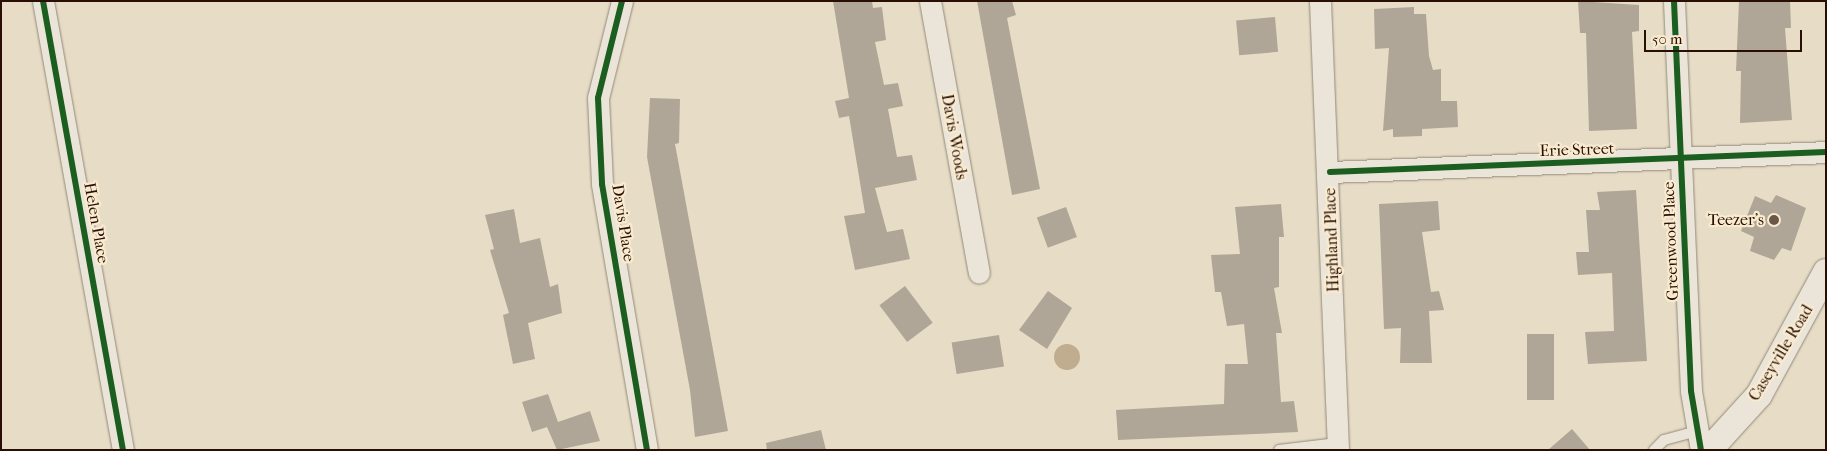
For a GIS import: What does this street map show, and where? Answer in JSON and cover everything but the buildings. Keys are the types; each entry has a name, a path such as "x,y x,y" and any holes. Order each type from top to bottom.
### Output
{"street":[{"name":"Helen Place","path":"43,1 123,450"},
{"name":"Davis Place","path":"622,1 598,98 602,184 647,450"},
{"name":"Davis Woods","path":"930,1 979,273"},
{"name":"Highland Place","path":"1320,1 1330,172 1338,447"},
{"name":"Greenwood Place","path":"1674,1 1691,391 1702,444"},
{"name":"Erie Street","path":"1330,172 1681,160 1826,152"},
{"name":"Caseyville Road","path":"1702,444 1758,396 1797,333 1826,272"}],"lane":[{"path":"1654,450 1664,440 1702,444"},
{"path":"1279,450 1338,447"}],"shaded area":[{"path":"1067,344 1076,348 1080,357 1076,366 1067,370 1058,366 1054,357 1058,348"}],"cycle path":[{"path":"43,1 123,450"},
{"path":"622,1 598,98 602,184 647,450"},
{"path":"1674,1 1691,391 1701,450"},
{"path":"1330,172 1826,152"}],"place":[{"name":"Teezer's","path":"1774,220"}]}
